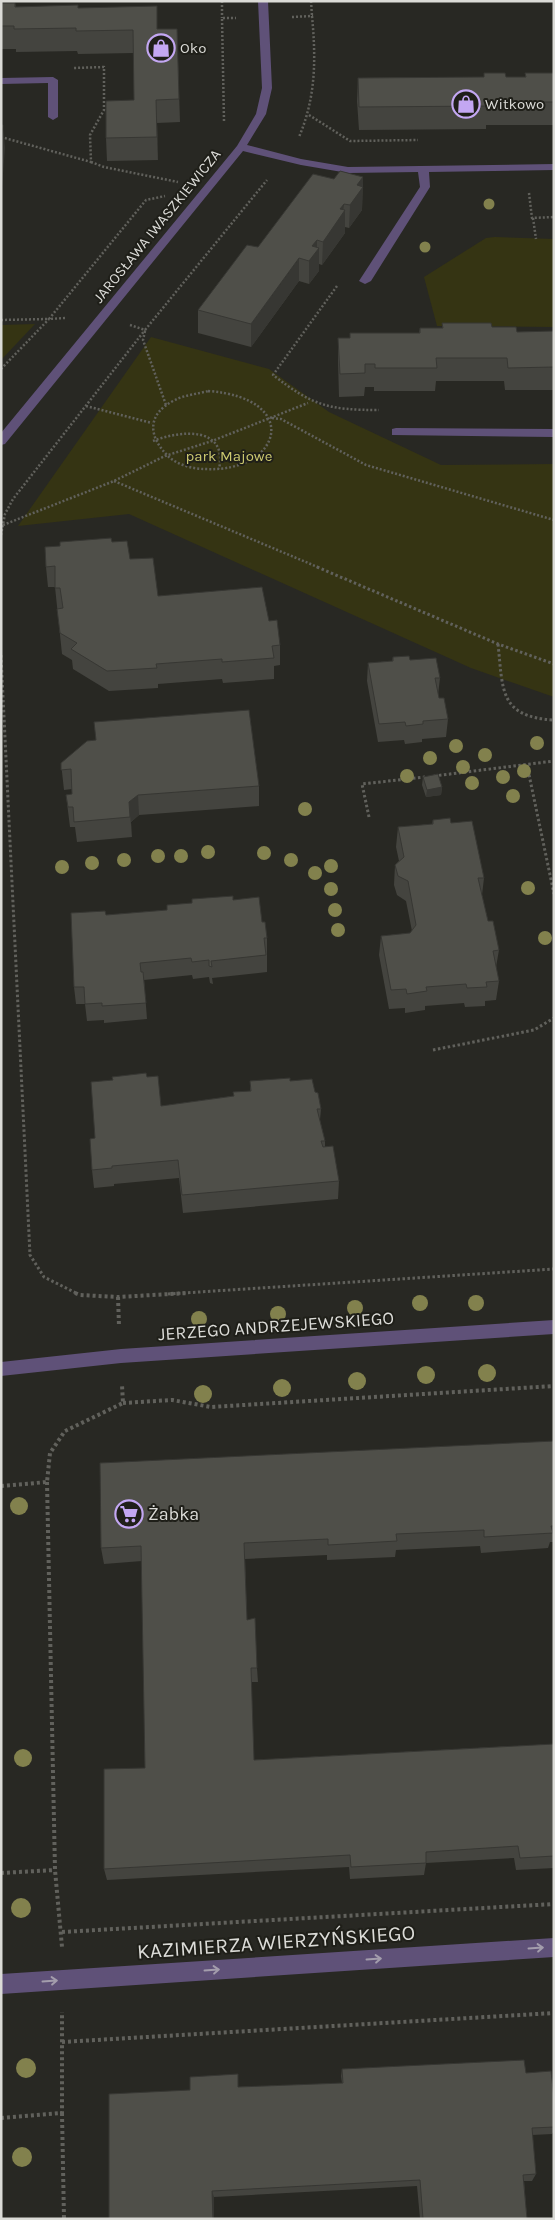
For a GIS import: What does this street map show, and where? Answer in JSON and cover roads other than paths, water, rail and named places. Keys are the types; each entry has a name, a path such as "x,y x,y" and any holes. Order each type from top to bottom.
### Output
{"street":[{"name":"JAROSŁAWA IWASZKIEWICZA","path":"1,441 241,147 261,114 267,88 263,1"},
{"path":"1,81 53,80 53,117"},
{"path":"241,147 301,162 348,170 554,167"},
{"path":"365,282 425,187 423,169"},
{"path":"396,432 554,433"},
{"name":"JERZEGO ANDRZEJEWSKIEGO","path":"1,1369 121,1356 554,1327"},
{"name":"KAZIMIERZA WIERZYŃSKIEGO","path":"1,1984 554,1947"}],"place":[{"name":"Oko","path":"161,48"},
{"name":"Witkowo","path":"466,104"},
{"name":"Żabka","path":"129,1514"}],"park label":[{"name":"park Majowe","path":"229,456"}]}
